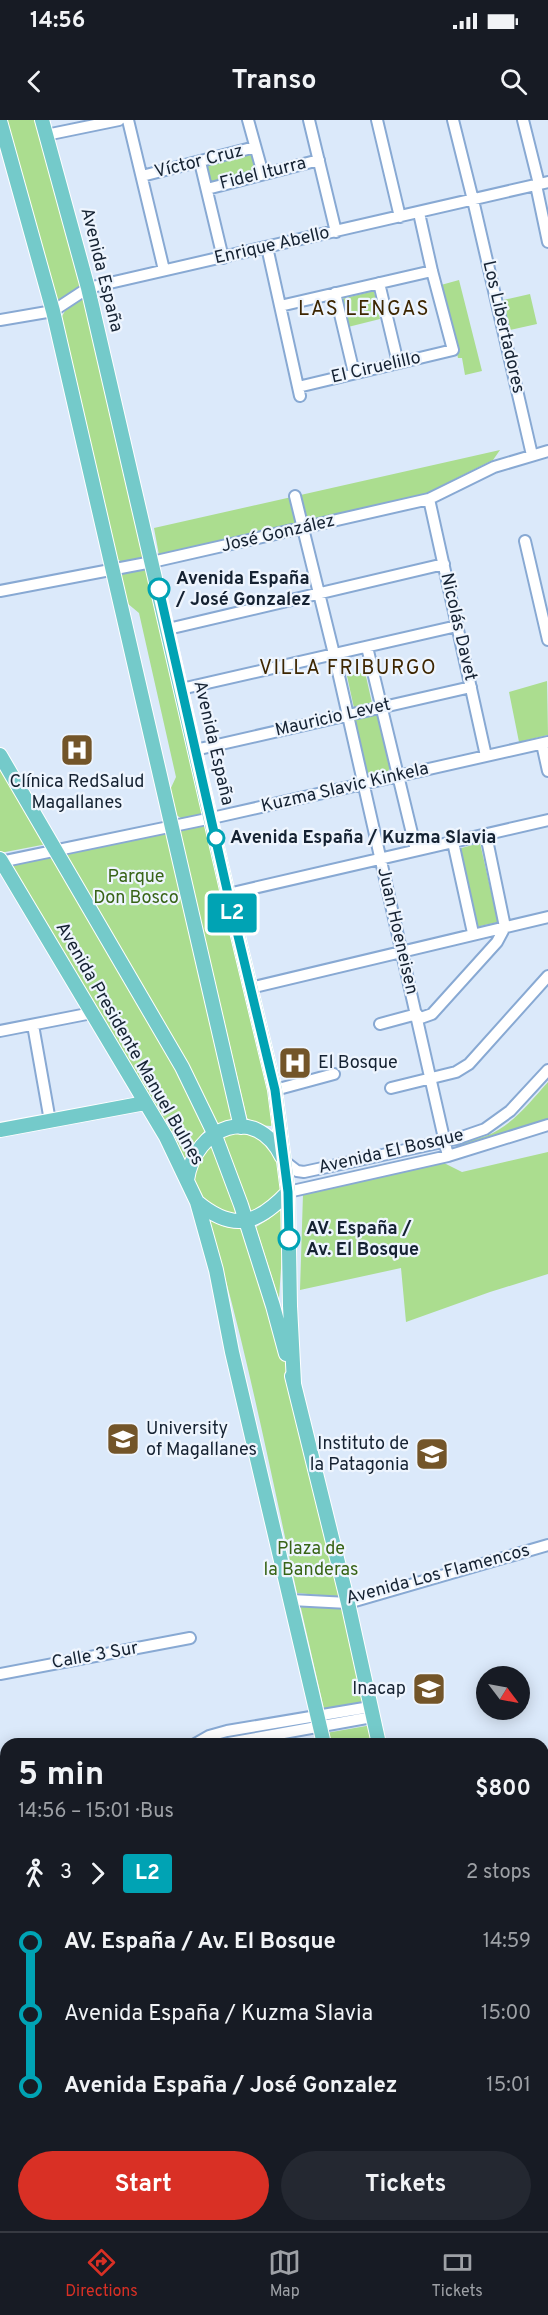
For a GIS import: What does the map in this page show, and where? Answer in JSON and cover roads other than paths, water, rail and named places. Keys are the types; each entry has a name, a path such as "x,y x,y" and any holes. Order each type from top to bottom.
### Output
{"main road":[{"name":"Avenida España","path":"42,120 88,288 275,1090 288,1192 294,1383"},
{"path":"0,121 53,311 241,1127"},
{"name":"Avenida Presidente Manuel Bulnes","path":"0,755 182,1067 214,1133 247,1222 277,1317 348,1603 377,1738"},
{"name":"Avenida Presidente Manuel Bulnes","path":"1,861 166,1137 197,1202 216,1270 232,1352 323,1738"},
{"path":"0,1130 145,1103"},
{"path":"187,1180 194,1155 206,1139 227,1128 241,1127 265,1135 277,1147 284,1161"},
{"path":"197,1202 208,1212 225,1220 247,1222 267,1212 288,1192"}],"street":[{"path":"46,135 119,120"},
{"path":"128,120 164,270"},
{"path":"248,120 263,174"},
{"path":"309,120 336,232"},
{"path":"377,120 400,217"},
{"name":"Los Libertadores","path":"453,120 532,455"},
{"path":"523,120 541,183 548,242"},
{"name":"Víctor Cruz","path":"142,176 255,147"},
{"name":"Fidel Iturra","path":"207,189 319,160"},
{"path":"200,162 223,258"},
{"name":"Enrique Abello","path":"0,320 53,311 88,288 541,183"},
{"path":"267,247 280,306 432,271 419,213"},
{"name":"El Ciruelillo","path":"280,306 299,391 354,374 453,350 432,271"},
{"path":"379,283 398,363"},
{"path":"335,293 354,374"},
{"name":"José González","path":"0,591 152,562 429,499 494,466 548,451"},
{"name":"Juan Hoeneisen","path":"295,496 334,654 448,1156"},
{"name":"Nicolás Davet","path":"429,499 486,756"},
{"path":"525,541 543,598 548,640"},
{"path":"168,629 444,564"},
{"path":"181,689 457,626"},
{"path":"367,647 416,850"},
{"name":"Mauricio Levet","path":"195,750 471,687"},
{"path":"545,743 548,771"},
{"name":"Kuzma Slavic Kinkela","path":"1,861 212,818 545,743"},
{"path":"228,894 548,820"},
{"path":"380,1024 432,1014 497,942 505,927 486,835"},
{"path":"453,842 473,933"},
{"path":"250,988 548,916"},
{"path":"391,1088 456,1072 469,1064 548,976"},
{"path":"0,1031 92,1013"},
{"path":"33,1025 51,1121"},
{"name":"Avenida El Bosque","path":"284,1161 297,1171 304,1172 485,1129 510,1111 548,1070"},
{"path":"275,1090 334,1074"},
{"name":"Avenida El Bosque","path":"288,1192 448,1156 548,1125"},
{"name":"Avenida Los Flamencos","path":"291,1600 348,1603 548,1545"},
{"name":"Calle 3 Sur","path":"0,1674 190,1638"},
{"path":"249,1738 371,1712"},
{"path":"205,1738 227,1731 319,1722"}],"place":[{"name":"Avenida España / José Gonzalez","path":"159,589"},
{"name":"Clínica RedSalud Magallanes","path":"77,750"},
{"name":"Avenida España / Kuzma Slavia","path":"216,838"},
{"name":"El Bosque","path":"295,1063"},
{"name":"AV. España / Av. El Bosque","path":"289,1239"},
{"name":"University of Magallanes","path":"123,1439"},
{"name":"Instituto de la Patagonia","path":"432,1454"},
{"name":"Inacap","path":"429,1689"}],"district":[{"name":"LAS LENGAS","path":"364,310"},
{"name":"VILLA FRIBURGO","path":"348,669"}],"park label":[{"name":"Parque Don Bosco","path":"136,888"},
{"name":"Plaza de la Banderas","path":"311,1559"}]}
